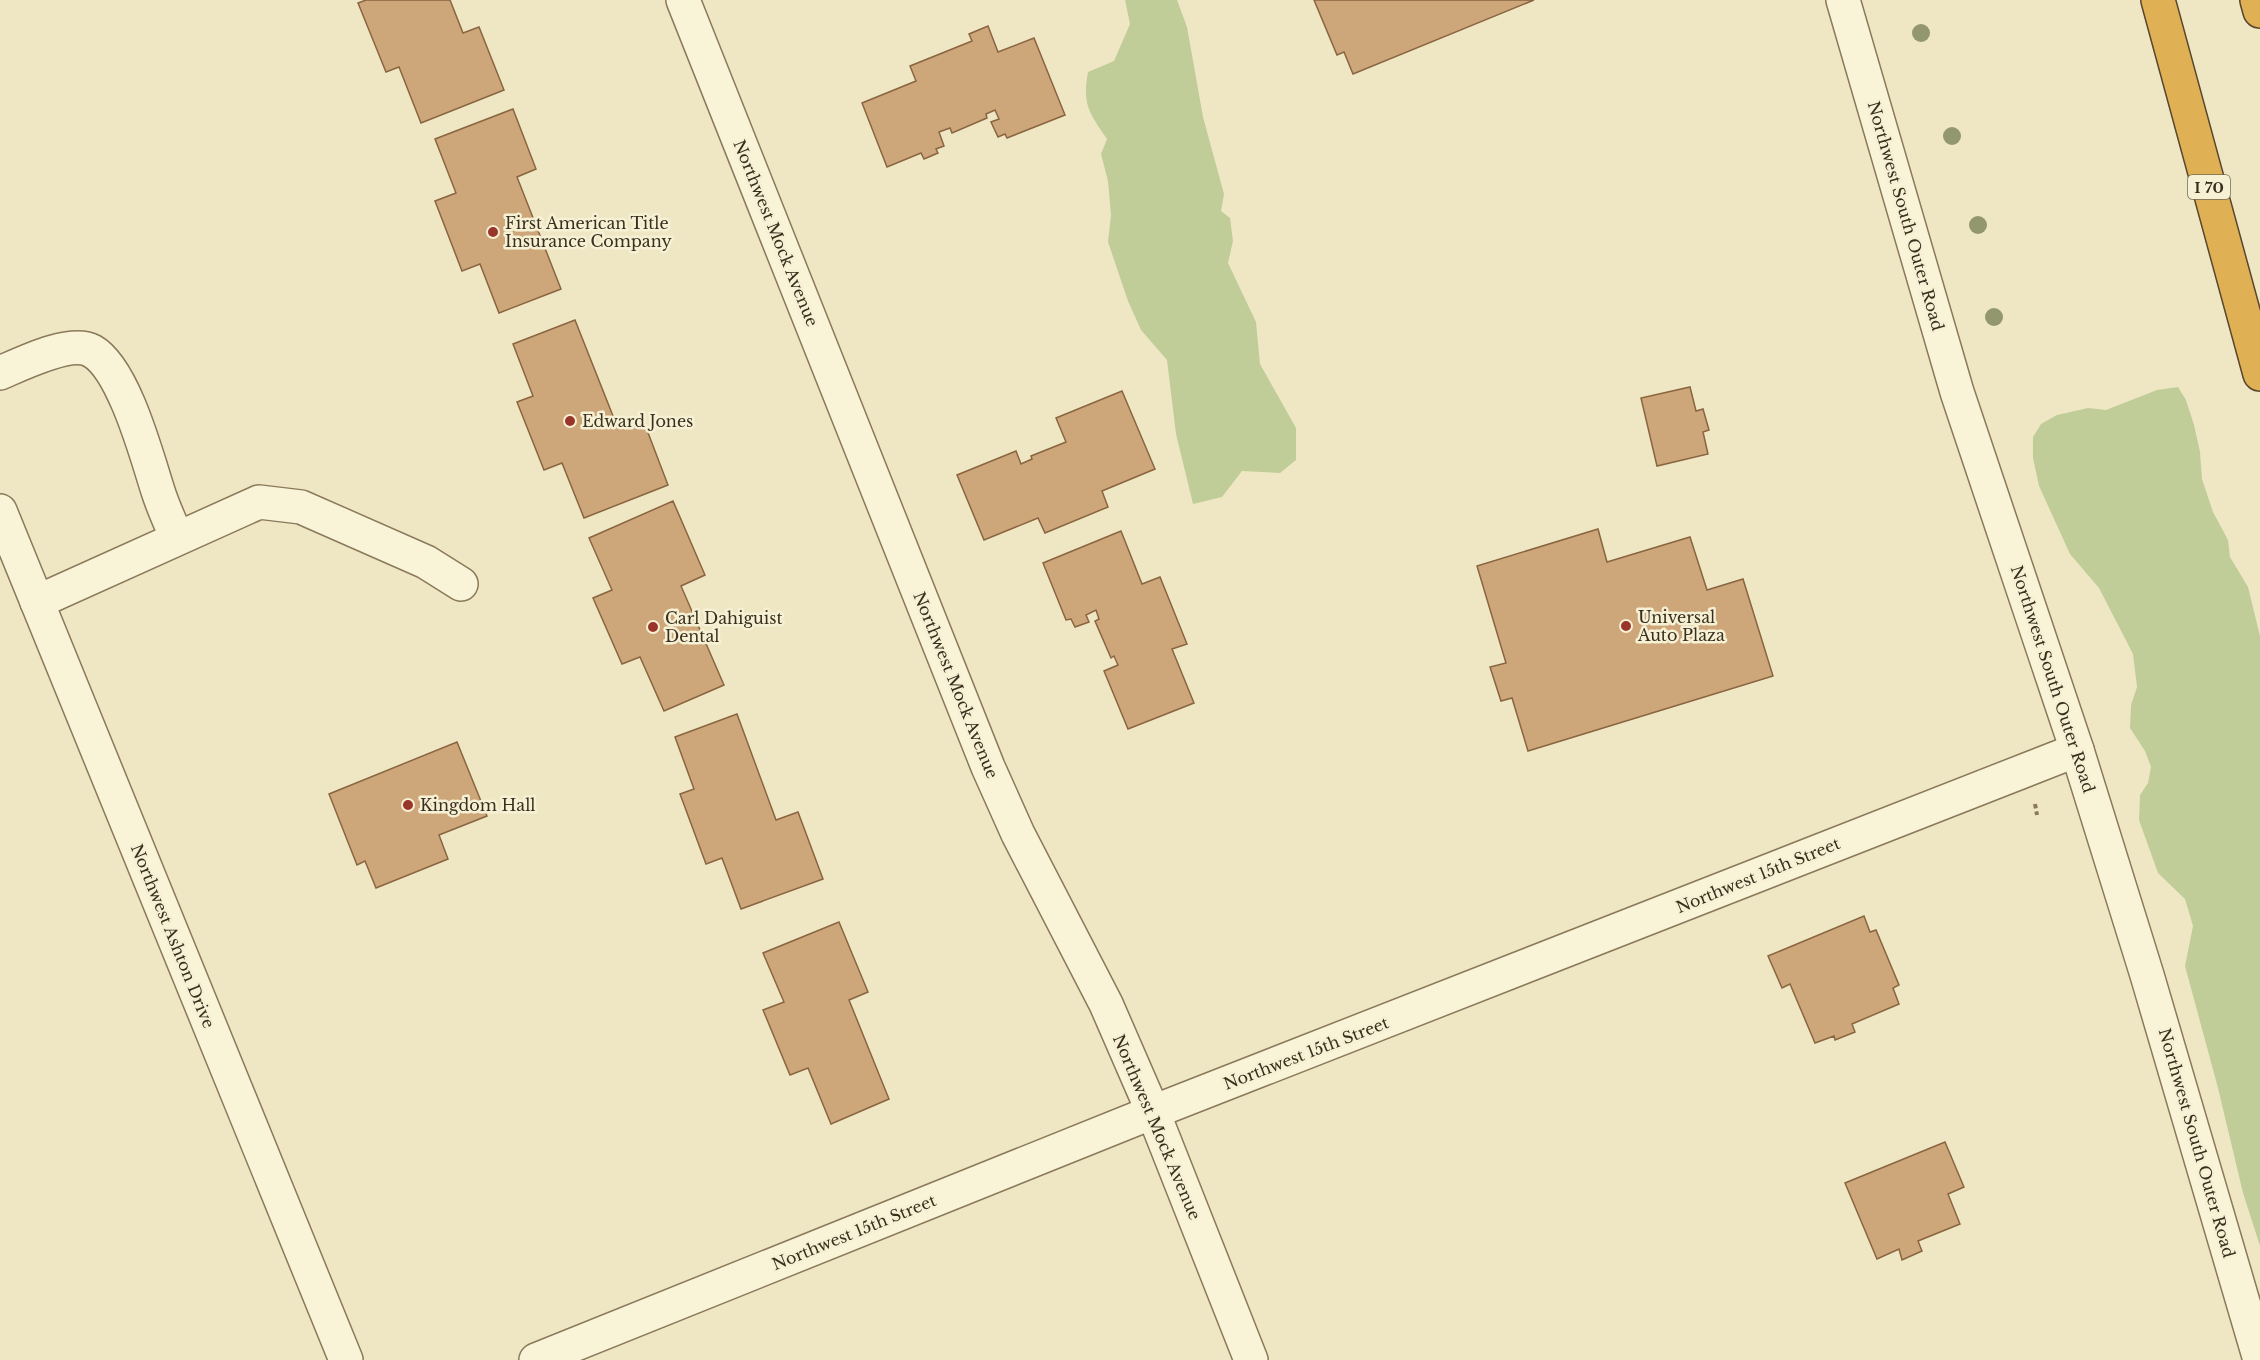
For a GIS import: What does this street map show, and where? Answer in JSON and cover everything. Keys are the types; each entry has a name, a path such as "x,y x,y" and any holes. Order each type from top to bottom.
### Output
{"highway":[{"name":"I 70","path":"2158,0 2260,374"},
{"path":"2257,0 2260,11"}],"street":[{"name":"Northwest Mock Avenue","path":"682,0 988,767 1018,834 1106,1004 1153,1112 1251,1360"},
{"name":"Northwest South Outer Road","path":"1843,0 1958,392 2077,750 2160,1018 2260,1360"},
{"path":"0,373 72,347 92,350 110,369 129,407 177,538"},
{"path":"37,602 259,502 302,507 426,562 461,584"},
{"name":"Northwest Ashton Drive","path":"0,511 346,1360"},
{"name":"Northwest 15th Street","path":"536,1360 1153,1112 2077,750"}],"green space":[{"path":"1125,0 1177,0 1187,27 1203,117 1224,194 1221,211 1230,218 1233,241 1228,263 1256,322 1260,364 1296,428 1296,460 1280,473 1242,471 1222,497 1193,504 1176,434 1167,360 1141,330 1128,301 1108,242 1111,215 1108,181 1101,154 1107,139 1088,108 1086,83 1088,72 1114,61 1130,24"},
{"path":"2178,387 2186,400 2194,425 2200,452 2202,479 2213,512 2228,540 2230,557 2248,587 2260,636 2260,1246 2243,1193 2185,966 2193,926 2185,899 2158,873 2139,820 2140,795 2148,783 2151,767 2145,751 2130,728 2131,705 2137,687 2133,654 2099,588 2070,554 2039,486 2033,458 2033,437 2041,424 2057,415 2088,408 2106,410 2157,390"}],"building":[{"path":"366,0 450,0 463,33 479,27 504,90 421,123 399,67 386,72 358,3"},
{"path":"1314,0 1534,0 1353,74 1344,52 1337,55"},
{"path":"988,26 998,52 1034,38 1065,115 1007,138 1005,134 998,137 991,122 999,119 995,110 986,114 987,118 952,133 950,128 939,132 944,146 936,149 938,153 924,159 921,153 887,167 862,103 916,81 910,66 972,41 969,34"},
{"name":"First American Title Insurance Company","path":"513,109 536,169 517,177 561,289 499,313 480,264 462,271 435,201 456,193 435,139"},
{"name":"Edward Jones","path":"575,320 617,426 642,417 668,485 584,518 562,463 544,470 517,402 533,396 513,344"},
{"path":"1690,387 1696,411 1703,409 1709,430 1703,432 1708,454 1657,466 1641,398"},
{"path":"1122,391 1155,469 1102,491 1108,507 1045,533 1038,518 984,540 957,475 1016,451 1021,464 1032,459 1031,456 1066,442 1056,418"},
{"name":"Carl Dahiguist Dental","path":"673,501 705,575 681,586 724,685 664,711 640,657 622,664 593,598 612,590 589,538"},
{"name":"Universal Auto Plaza","path":"1598,529 1607,562 1690,537 1707,590 1743,579 1773,676 1528,751 1512,698 1501,701 1490,667 1506,663 1477,566"},
{"path":"1121,531 1142,584 1160,577 1187,644 1172,649 1194,703 1128,729 1104,671 1118,665 1114,656 1111,658 1095,621 1099,619 1096,610 1086,615 1089,622 1075,627 1071,619 1066,620 1043,563"},
{"path":"737,714 776,820 798,812 823,879 741,909 722,858 706,864 680,794 694,789 675,737"},
{"name":"Kingdom Hall","path":"457,742 487,816 439,835 448,859 376,888 365,861 357,865 329,794"},
{"path":"1864,916 1870,932 1876,930 1899,985 1893,988 1899,1004 1852,1024 1855,1032 1835,1040 1834,1036 1815,1043 1790,984 1782,988 1768,956"},
{"path":"839,922 868,992 849,1000 889,1099 831,1124 808,1068 790,1075 763,1010 784,1002 763,953"},
{"path":"1945,1142 1964,1187 1948,1194 1960,1224 1918,1241 1922,1251 1902,1260 1899,1249 1877,1259 1845,1183"}],"place":[{"name":"First American Title Insurance Company","path":"493,232"},
{"name":"Edward Jones","path":"570,421"},
{"name":"Universal Auto Plaza","path":"1626,626"},
{"name":"Carl Dahiguist Dental","path":"653,627"},
{"name":"Kingdom Hall","path":"408,805"}]}
